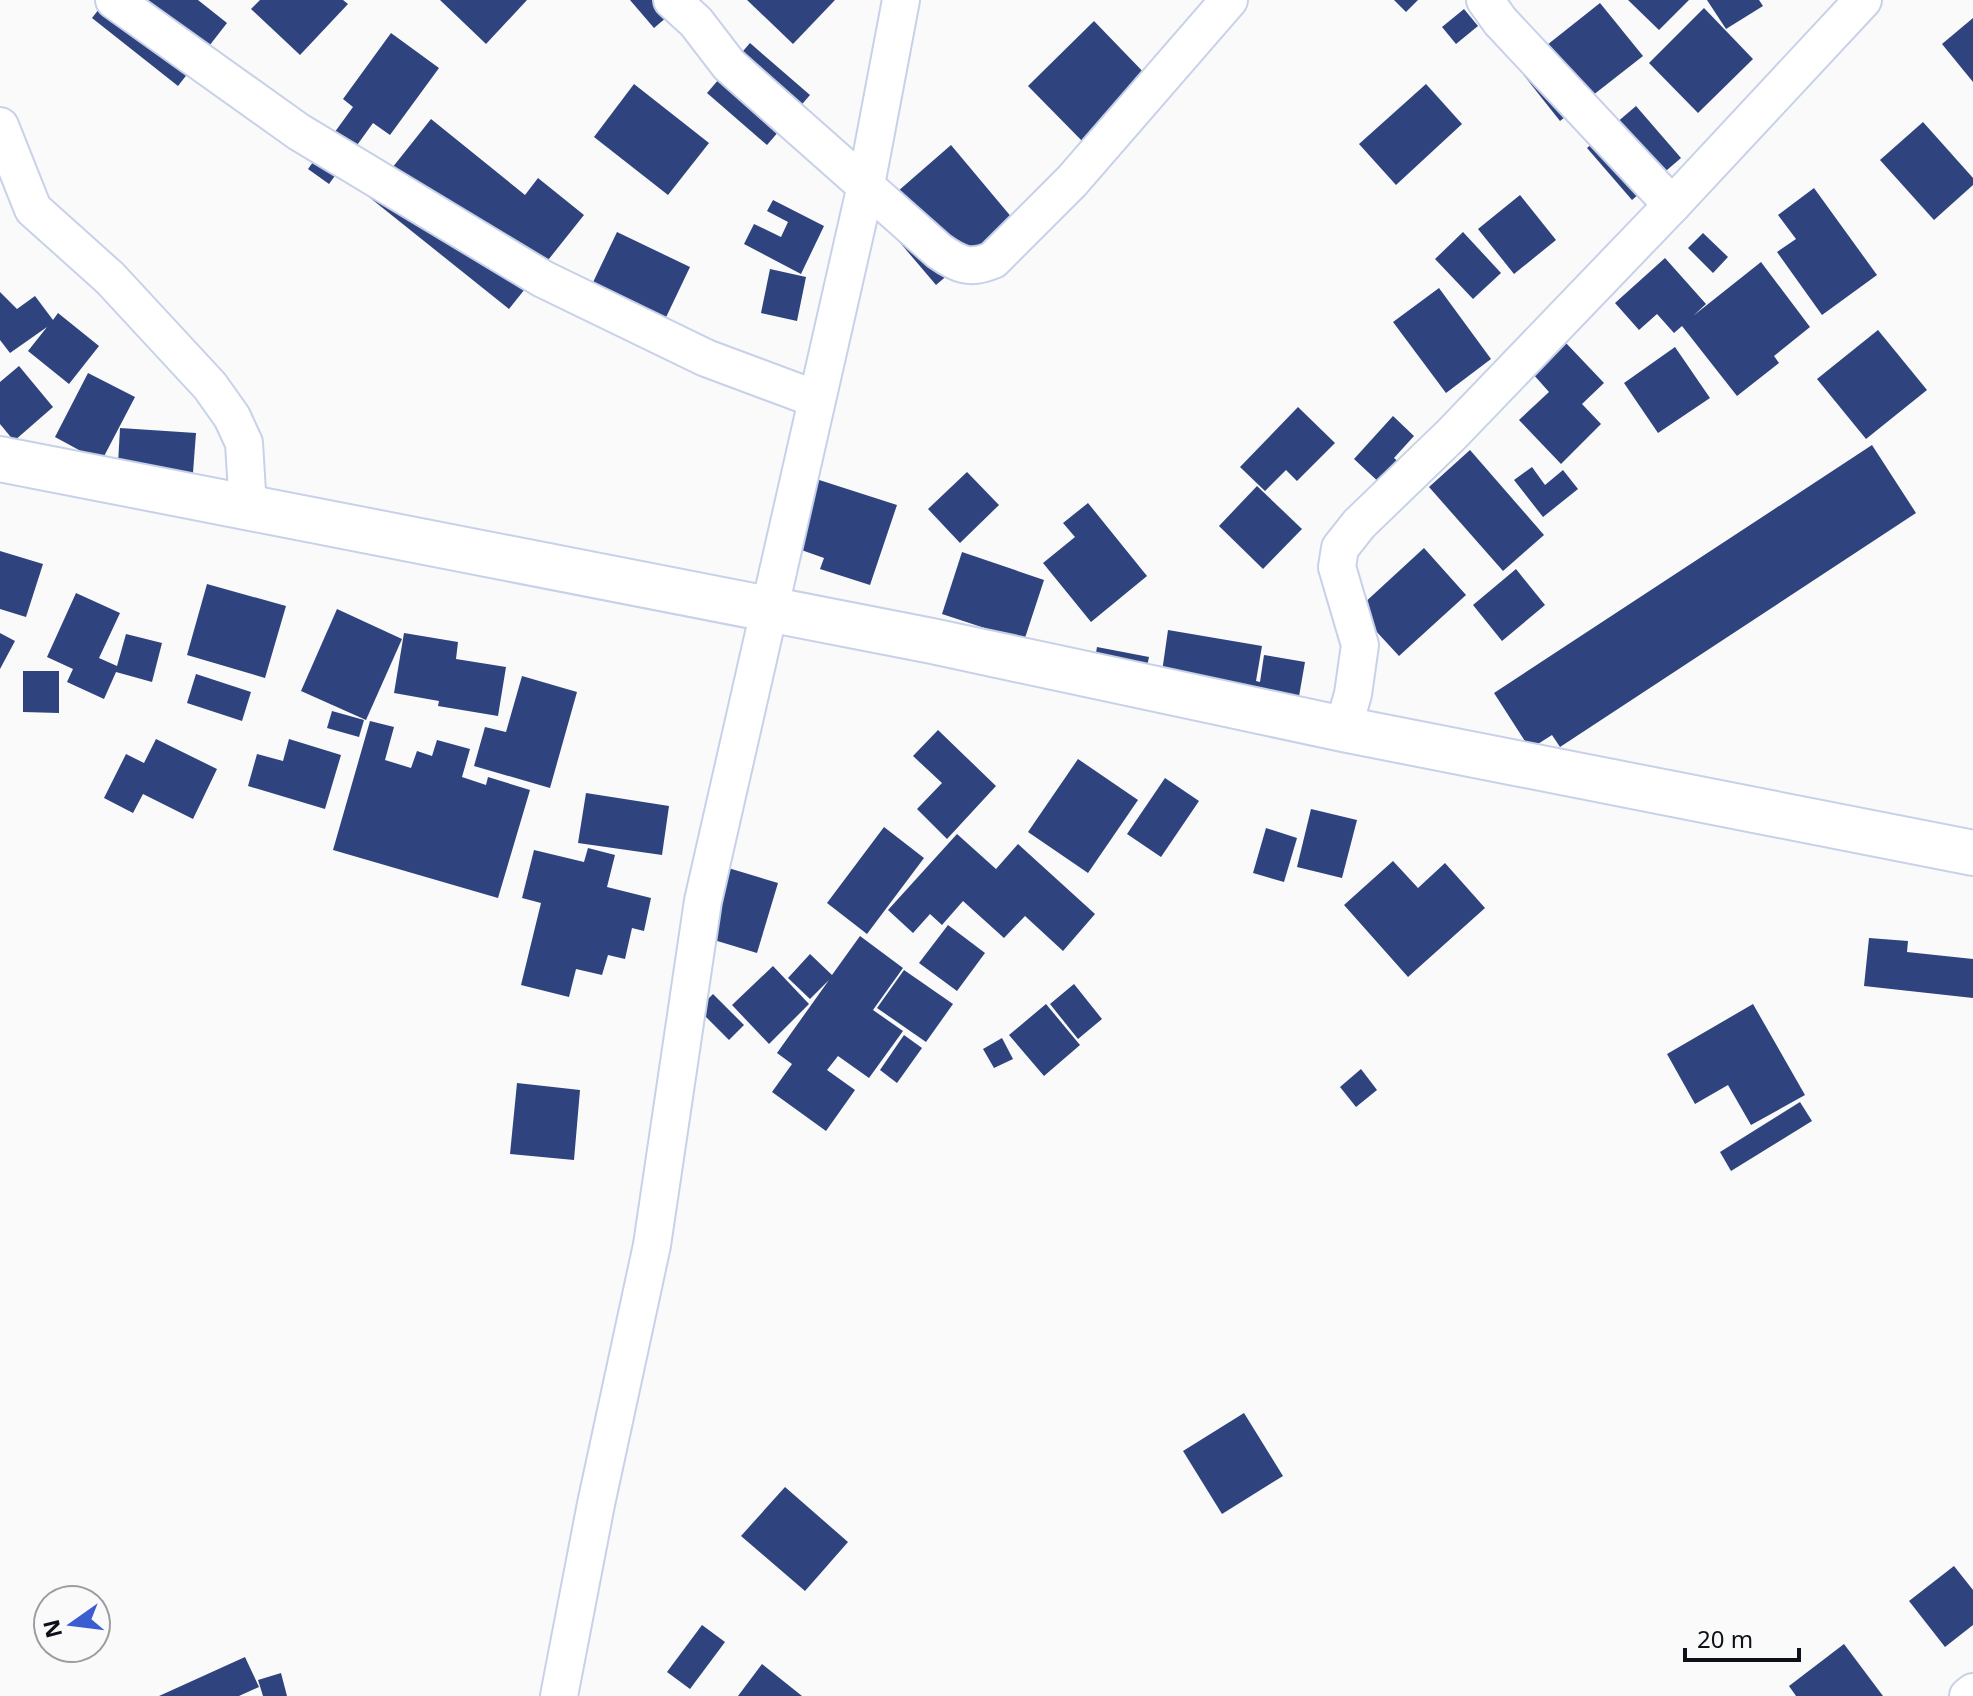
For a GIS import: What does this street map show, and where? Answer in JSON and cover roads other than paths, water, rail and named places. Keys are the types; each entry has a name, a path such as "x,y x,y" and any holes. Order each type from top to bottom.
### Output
{"main road":[{"path":"0,459 932,641 1343,729 1973,853"}],"street":[{"path":"114,0 299,132 543,279 706,358 816,399"},
{"path":"672,0 696,22 729,65 866,185 959,265 977,267 993,260 1072,181 1229,0"},
{"path":"559,1696 652,1245 703,901 866,185 901,0"},
{"path":"1485,0 1500,21 1672,205"},
{"path":"1343,729 1355,684 1360,645 1337,567 1340,548 1359,524 1452,434 1672,205 1863,0"},
{"path":"0,126 33,209 110,278 210,386 232,417 244,443 248,508"},
{"path":"1968,1696 1973,1692"}]}
